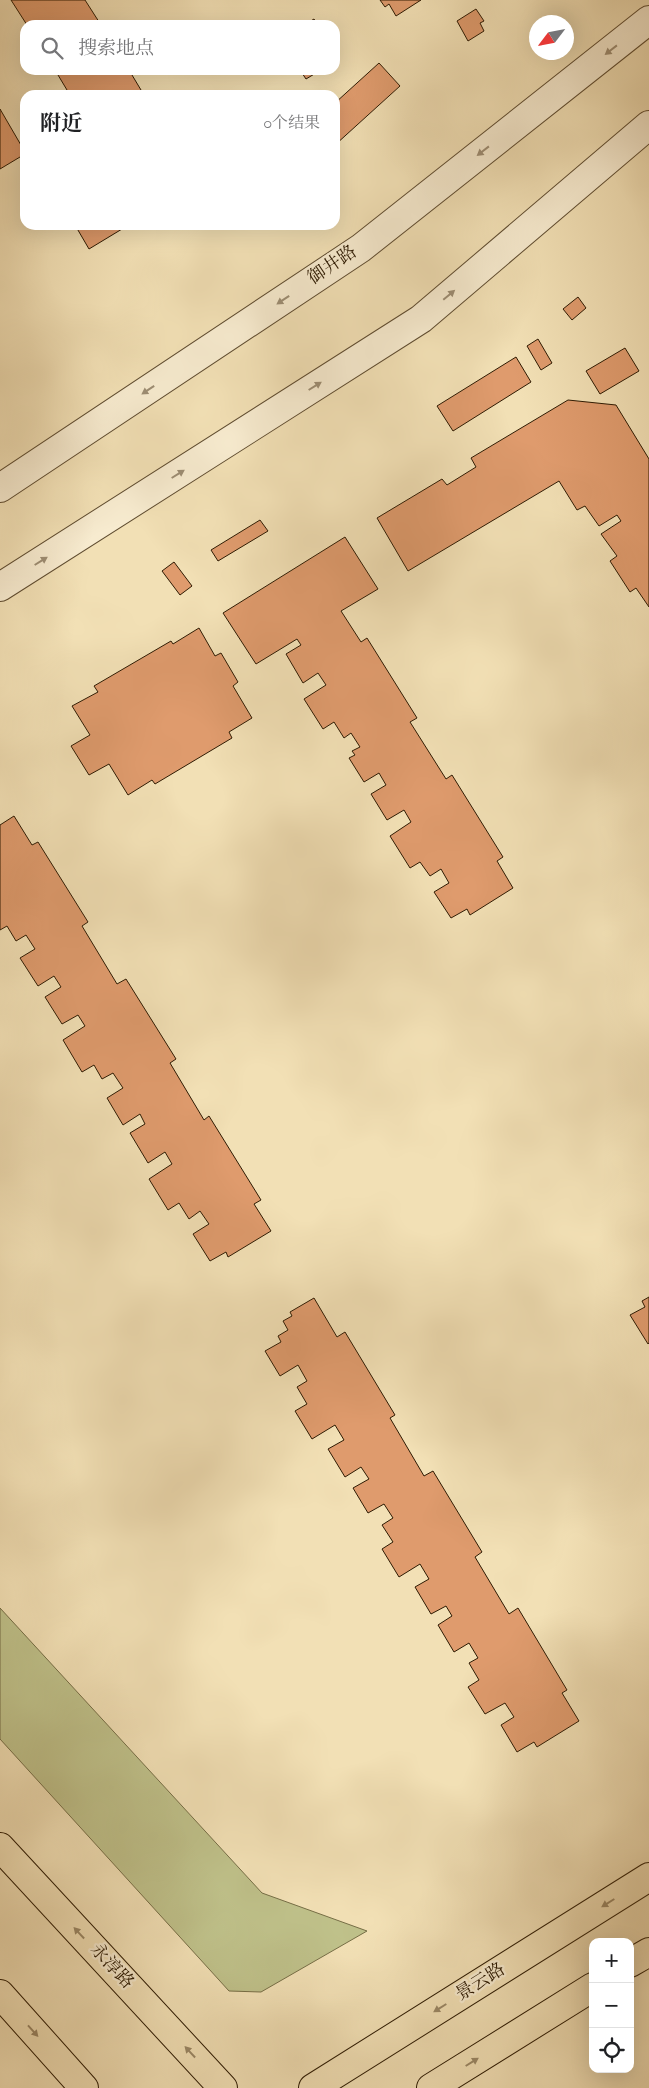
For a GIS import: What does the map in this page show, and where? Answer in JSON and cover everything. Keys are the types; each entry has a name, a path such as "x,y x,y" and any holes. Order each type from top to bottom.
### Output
{"main road":[{"name":"永淳路","path":"0,1847 223,2088"},
{"name":"景云路","path":"313,2088 649,1877"},
{"path":"634,1961 649,1952"},
{"path":"431,2088 589,1989"},
{"path":"0,1994 84,2088"}],"street":[{"name":"御井路","path":"0,488 361,248 649,20"},
{"path":"0,587 421,319 649,126"}],"green space":[{"path":"0,1608 262,1893 367,1931 261,1992 229,1991 0,1739"}],"building":[{"path":"11,0 85,0 98,20 24,20"},
{"path":"380,0 421,0 396,16 389,4 385,7"},
{"path":"476,9 484,21 480,23 484,31 468,41 457,21"},
{"path":"379,63 400,86 340,140 340,98"},
{"path":"58,75 132,75 141,90 67,90"},
{"path":"303,75 313,75 306,79"},
{"path":"0,109 20,143 20,157 0,169"},
{"path":"78,230 120,230 89,249"},
{"path":"578,297 586,308 572,320 563,309"},
{"path":"538,339 552,363 541,370 527,346"},
{"path":"625,348 639,371 600,394 586,371"},
{"path":"516,357 531,382 453,431 437,406"},
{"path":"568,400 616,405 649,459 649,607 636,588 630,592 610,561 617,556 601,534 621,521 617,515 599,526 585,506 577,510 559,481 408,571 377,518 442,479 447,485 476,467 471,458"},
{"path":"260,520 268,531 218,561 211,550"},
{"path":"345,537 378,589 341,611 361,642 367,638 417,718 410,722 446,779 452,775 503,857 497,861 513,888 470,915 467,909 451,918 434,892 449,883 441,869 430,876 420,862 410,868 390,836 411,822 404,810 387,820 371,794 386,785 379,773 364,782 349,758 355,755 352,751 360,747 351,733 344,738 334,722 323,729 304,699 326,685 318,673 303,683 286,654 301,645 297,639 256,664 223,613"},
{"path":"174,562 192,586 180,595 162,571"},
{"path":"199,628 215,656 221,653 238,682 233,686 252,718 229,732 232,738 155,784 152,780 128,795 109,764 89,775 71,746 90,735 72,706 98,692 94,686 171,641 173,644"},
{"path":"14,816 32,845 38,842 88,922 82,926 117,984 126,979 176,1059 170,1063 204,1120 209,1116 261,1200 254,1204 271,1231 228,1257 226,1252 210,1261 193,1234 209,1224 200,1211 189,1219 179,1203 168,1210 149,1179 172,1164 165,1152 148,1163 130,1133 145,1124 140,1114 123,1125 107,1098 123,1088 113,1073 102,1079 94,1065 82,1072 63,1040 85,1026 78,1015 62,1024 45,997 61,987 54,976 38,986 20,958 35,949 26,935 16,941 7,926 0,930 0,825"},
{"path":"649,1297 648,1344 630,1315 645,1307 642,1301"},
{"path":"314,1298 337,1337 345,1332 395,1415 390,1418 424,1476 433,1471 482,1552 475,1557 509,1614 518,1608 567,1690 562,1693 579,1721 537,1747 534,1742 517,1752 501,1725 514,1717 505,1703 485,1714 468,1687 479,1680 469,1663 478,1658 469,1643 454,1652 438,1625 452,1616 446,1606 431,1614 415,1587 429,1579 420,1564 399,1577 382,1549 393,1542 382,1525 393,1518 384,1504 368,1513 353,1488 369,1479 361,1467 345,1477 328,1449 344,1440 335,1425 312,1439 295,1411 307,1404 297,1387 307,1381 298,1365 280,1376 265,1351 281,1342 278,1336 288,1330 283,1321 292,1316 290,1312"}]}
